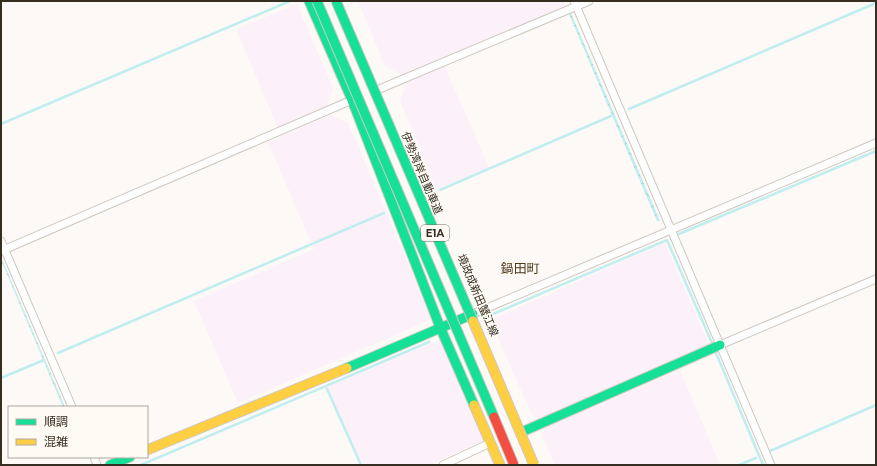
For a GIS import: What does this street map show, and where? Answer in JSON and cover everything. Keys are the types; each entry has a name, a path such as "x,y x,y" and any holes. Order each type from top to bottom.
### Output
{"main road":[{"path":"309,1 352,100 440,327 500,465"},
{"name":"E1A","path":"317,1 514,465"},
{"name":"伊勢湾岸自動車道","path":"336,1 534,465"},
{"name":"境政成新田蟹江線","path":"341,1 377,90 473,314 540,465"},
{"path":"148,450 293,391 473,314"},
{"path":"524,431 720,345"},
{"path":"110,465 128,458"}],"street":[{"path":"377,90 575,4 589,1"},
{"path":"575,4 771,465"},
{"path":"3,250 352,100"},
{"path":"473,314 876,143"},
{"path":"1,241 3,250 72,406"},
{"path":"720,345 876,279"},
{"path":"443,465 490,443"}],"shaded area":[{"path":"358,1 564,1 566,6 401,75 385,66"},
{"path":"297,4 333,89 328,106 278,128 236,29"},
{"path":"444,65 489,168 437,189 400,101 406,84 405,81"},
{"path":"331,115 348,123 432,319 238,403 194,301 314,249 268,142"},
{"path":"665,243 710,347 538,419 532,415 490,320"},
{"path":"440,340 484,441 428,465 362,465 327,387"},
{"path":"680,370 720,465 555,465 542,436 545,428"}],"water":[{"path":"571,13 660,221 657,221 569,14"},
{"path":"1,257 65,406 63,406"}],"waterway":[{"path":"1,124 290,1"},
{"path":"629,109 876,3"},
{"path":"440,190 611,116"},
{"path":"679,234 876,151"},
{"path":"58,353 384,213"},
{"path":"493,314 667,240 712,343"},
{"path":"141,465 429,342"},
{"path":"716,353 763,465"},
{"path":"1,378 44,360"},
{"path":"327,389 361,465"},
{"path":"770,451 876,405"},
{"path":"739,465 756,458"}],"traffic: fast":[{"path":"309,1 352,100 440,327 474,405"},
{"path":"317,1 494,417"},
{"path":"336,1 473,321"},
{"path":"347,368 473,314"},
{"path":"524,431 720,345"},
{"path":"110,465 128,458"}],"traffic: slow":[{"path":"473,321 534,465"},
{"path":"148,450 347,368"},
{"path":"474,405 500,465"}],"traffic: jam":[{"path":"494,417 514,465"}],"district":[{"name":"鍋田町","path":"520,268"}]}
